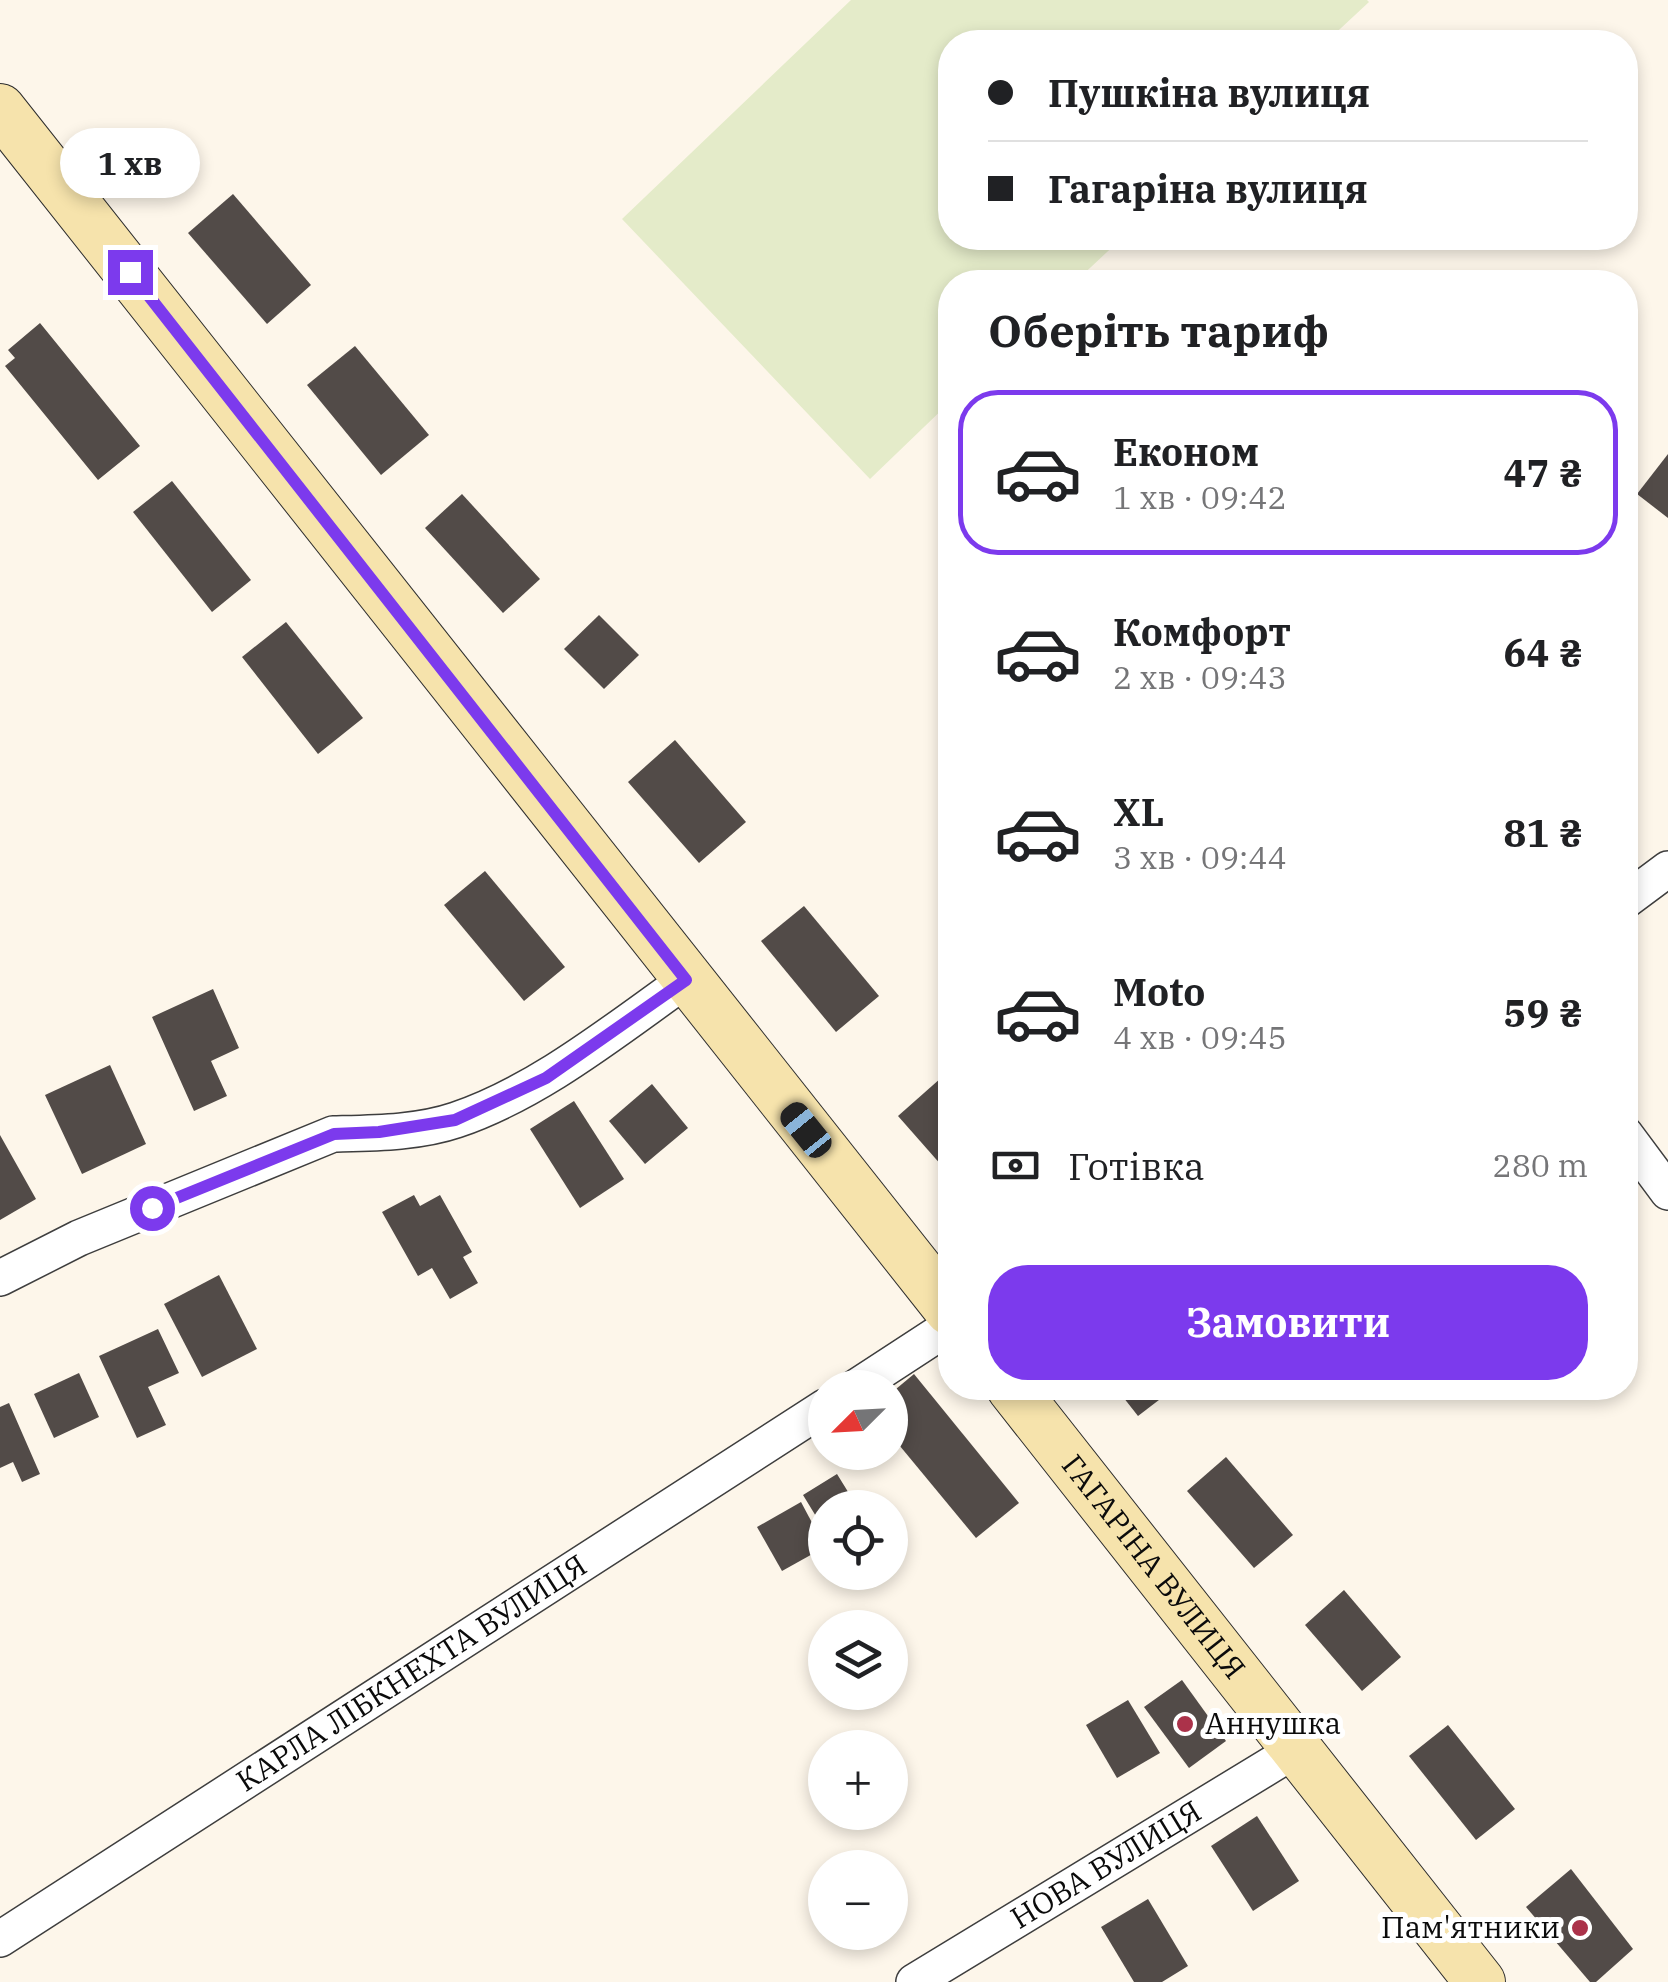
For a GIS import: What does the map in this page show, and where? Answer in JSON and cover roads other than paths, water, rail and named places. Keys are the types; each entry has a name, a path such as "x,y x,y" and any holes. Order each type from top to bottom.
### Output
{"main road":[{"path":"0,109 938,1295"},
{"name":"ГАГАРІНА ВУЛИЦЯ","path":"1021,1400 1480,1982"}],"street":[{"path":"1638,891 1668,869"},
{"path":"0,1278 79,1238 334,1134 379,1132 455,1120 546,1078 686,980"},
{"path":"1638,1152 1668,1192"},
{"path":"883,1370 938,1334"},
{"name":"КАРЛА ЛІБКНЕХТА ВУЛИЦЯ","path":"0,1939 808,1418"},
{"name":"НОВА ВУЛИЦЯ","path":"914,1982 1297,1750"}],"place":[{"name":"Аннушка","path":"1185,1724"},
{"name":"Пам'ятники","path":"1580,1928"}]}
